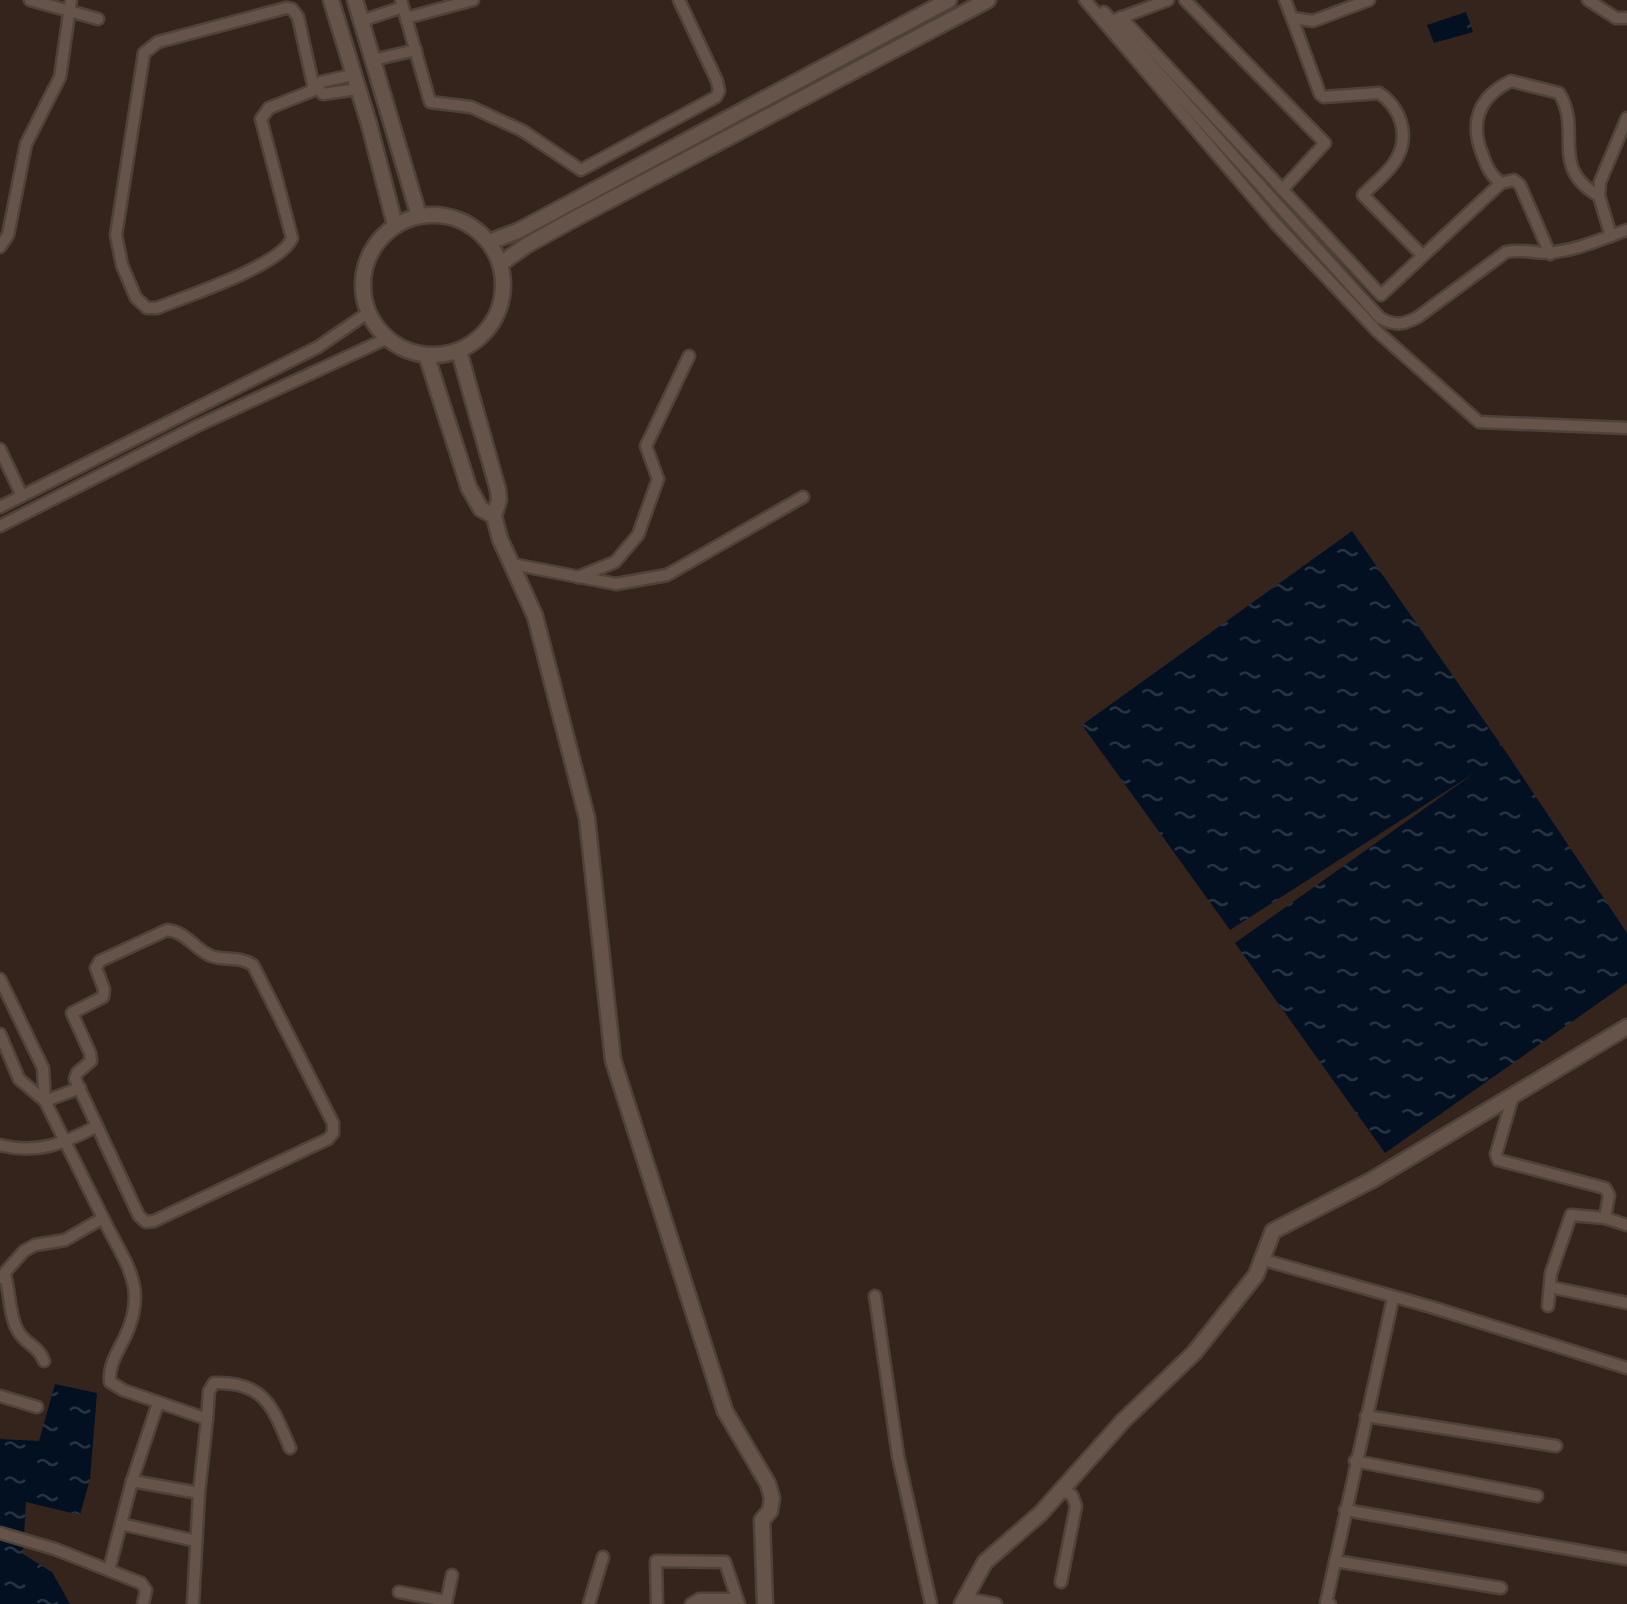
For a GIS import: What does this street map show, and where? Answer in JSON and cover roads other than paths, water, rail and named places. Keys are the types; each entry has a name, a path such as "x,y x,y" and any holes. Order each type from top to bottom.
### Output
{"street":[{"path":"30,0 70,5 98,19"},
{"path":"331,0 395,225"},
{"path":"355,0 419,216"},
{"path":"361,21 404,8 472,0"},
{"path":"404,8 430,102 471,107 523,130 581,170 708,103 719,91 679,0"},
{"path":"489,242 518,231 948,0"},
{"path":"500,264 527,245 988,0"},
{"path":"1085,0 1276,224 1378,332 1479,422 1627,428"},
{"path":"1093,0 1116,19 1381,295 1500,183 1514,180 1520,185 1550,254"},
{"path":"1116,19 1168,0"},
{"path":"1185,0 1325,143 1282,190"},
{"path":"1285,0 1320,94 1328,97 1379,93 1398,111 1402,127 1398,157 1363,195 1423,256"},
{"path":"1292,18 1313,21 1370,0"},
{"path":"1588,0 1616,18 1627,18"},
{"path":"0,247 8,235 26,144 60,78 70,5"},
{"path":"315,90 298,17 292,9 158,42 146,49 116,235 122,265 141,304 157,308 261,264 288,248 292,238 261,119 269,108 315,90 323,94 355,82"},
{"path":"1116,19 1380,318 1393,325 1406,324 1506,252 1520,249 1550,254 1627,230"},
{"path":"372,60 416,50"},
{"path":"1500,183 1486,164 1474,134 1475,124 1488,96 1511,80 1559,94 1570,118 1566,148 1571,163 1585,188 1600,196"},
{"path":"1612,236 1600,196 1600,182 1627,118"},
{"path":"665,126 675,145"},
{"path":"705,128 713,146"},
{"path":"419,216 453,217 479,231 489,242 504,281 497,315 476,342 459,351 426,357 388,338 369,312 363,296 366,263 372,248 395,225 419,216"},
{"path":"0,507 318,347 369,312"},
{"path":"0,526 388,338"},
{"path":"318,347 326,366"},
{"path":"459,351 498,490 494,516 535,616 587,818 614,1060 725,1411 768,1484 772,1498 770,1510 762,1520 765,1604"},
{"path":"577,577 615,562 638,535 658,479 646,446 689,356"},
{"path":"426,357 470,488 481,510 494,516"},
{"path":"0,449 22,496"},
{"path":"36,489 43,504"},
{"path":"512,564 616,584 666,575 803,497"},
{"path":"168,930 180,931 212,956 253,964 333,1123 333,1133 328,1139 146,1222 139,1216 80,1088 74,1075 91,1062 90,1052 72,1013 103,997 96,964 168,930"},
{"path":"0,979 43,1068 45,1100 138,1295 136,1314 110,1370 110,1382 158,1403 208,1418"},
{"path":"996,1604 963,1601 985,1562 1041,1513 1123,1422 1194,1353 1256,1275 1273,1231 1346,1194 1627,1027"},
{"path":"0,1034 20,1079 45,1100"},
{"path":"45,1100 80,1088"},
{"path":"1513,1096 1496,1154 1498,1160 1604,1188 1609,1195 1606,1218"},
{"path":"0,1145 26,1150 66,1142 97,1126"},
{"path":"1548,1306 1551,1273 1571,1215 1606,1218 1627,1225"},
{"path":"44,1361 15,1326 2,1276 24,1251 65,1240 102,1218"},
{"path":"1264,1260 1627,1368"},
{"path":"1550,1287 1627,1303"},
{"path":"875,1296 898,1456 932,1604"},
{"path":"1330,1604 1326,1603 1334,1561 1393,1298"},
{"path":"193,1604 199,1493 209,1391 214,1384 248,1388 269,1402 290,1448"},
{"path":"0,1396 38,1408"},
{"path":"109,1570 158,1403"},
{"path":"1366,1416 1556,1446"},
{"path":"1356,1461 1537,1496"},
{"path":"132,1481 199,1493"},
{"path":"1061,1491 1072,1496 1076,1506 1061,1582"},
{"path":"1345,1510 1627,1559"},
{"path":"122,1524 196,1541"},
{"path":"0,1533 55,1549 141,1584 146,1590 143,1604"},
{"path":"589,1604 603,1557"},
{"path":"657,1604 656,1561 725,1562 738,1602 699,1599 691,1604"},
{"path":"1334,1561 1501,1588"},
{"path":"399,1592 446,1603 452,1575"}],"water":[{"path":"1466,12 1473,32 1434,43 1427,25"},
{"path":"1352,531 1627,933 1627,983 1385,1153 1235,943 1476,772 1230,930 1082,725"},
{"path":"55,1384 97,1393 90,1479 80,1515 26,1502 23,1554 52,1572 70,1604 0,1604 0,1439 39,1441"}]}
